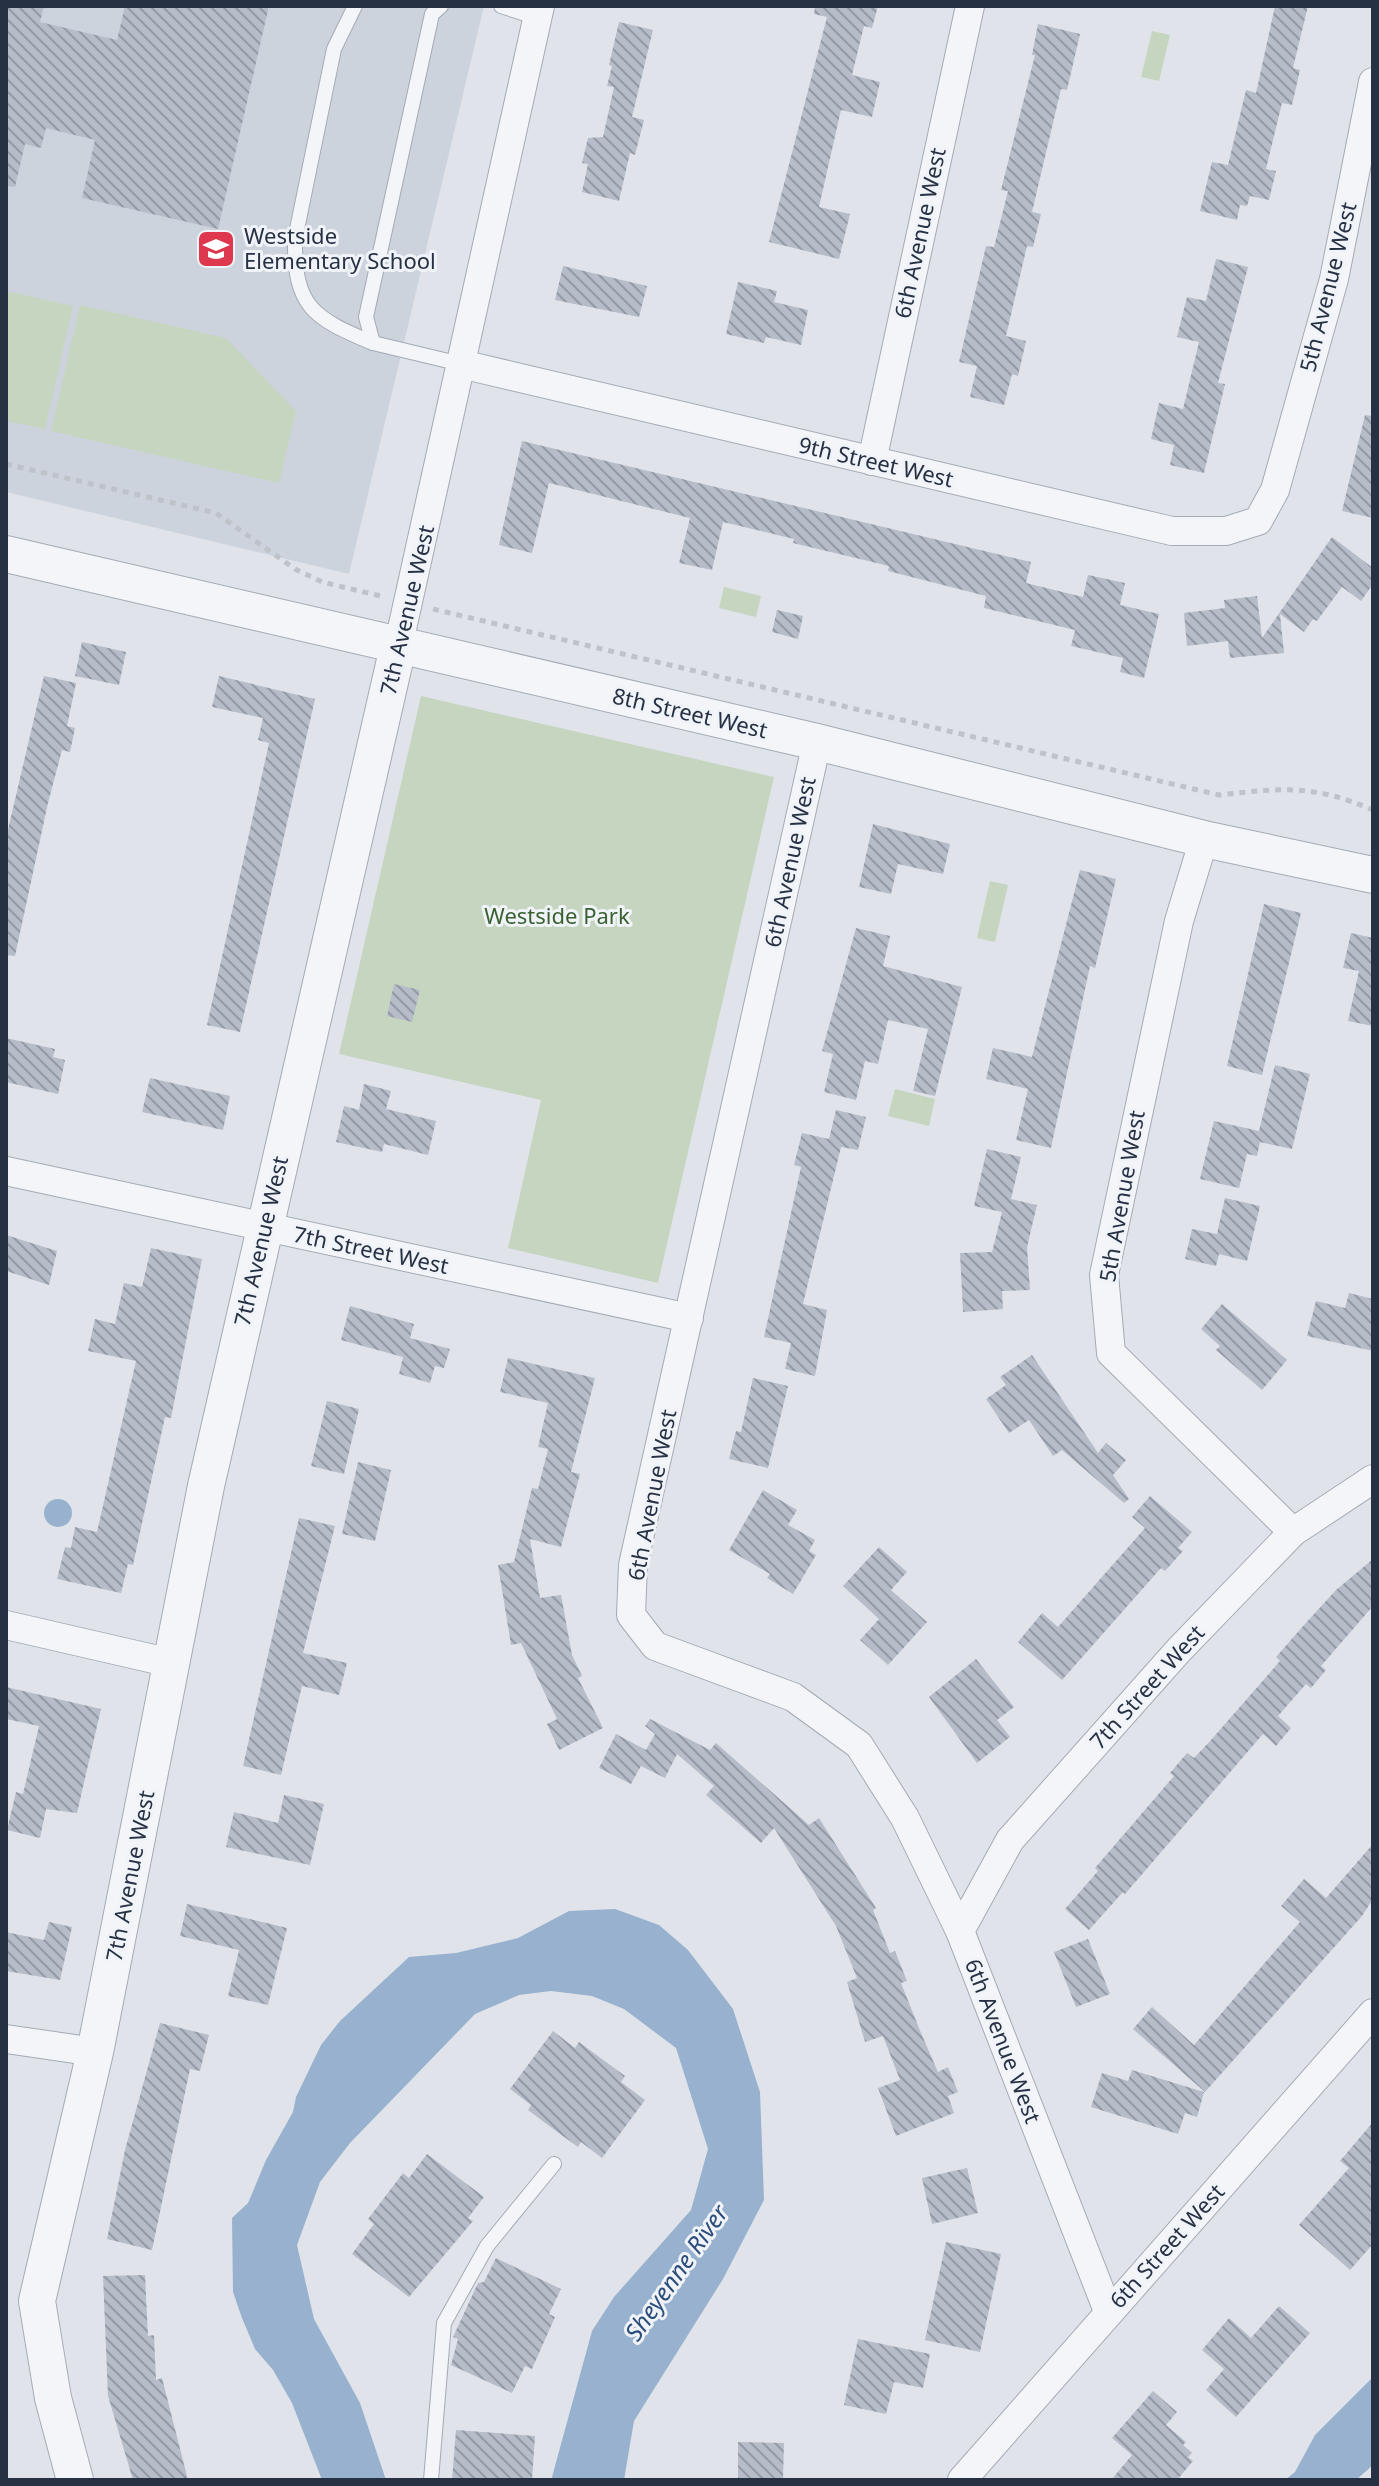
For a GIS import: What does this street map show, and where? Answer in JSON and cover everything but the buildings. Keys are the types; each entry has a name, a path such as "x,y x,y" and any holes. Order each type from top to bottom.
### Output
{"street":[{"name":"6th Avenue West","path":"872,461 970,6"},
{"name":"7th Avenue West","path":"75,2480 53,2398 37,2301 95,2052 171,1663 264,1227 398,647 539,12"},
{"name":"5th Avenue West","path":"1275,490 1334,279 1373,82"},
{"name":"9th Street West","path":"461,364 1172,531 1226,531 1258,521 1275,490"},
{"name":"8th Street West","path":"6,554 817,742 1204,839 1373,875"},
{"name":"6th Avenue West","path":"817,742 633,1565 631,1615 655,1646 793,1697 859,1745 905,1818 960,1931 1108,2311"},
{"name":"5th Avenue West","path":"1204,839 1176,935 1104,1275 1111,1353 1293,1532"},
{"name":"7th Street West","path":"6,1171 689,1318"},
{"name":"7th Street West","path":"960,1931 1010,1840 1179,1650 1293,1532 1373,1479"},
{"path":"6,1625 171,1663"},
{"name":"6th Street West","path":"962,2480 1373,2013"},
{"path":"6,2039 95,2052"}],"lane":[{"path":"355,6 334,49 295,239 294,270 301,296 319,315 338,328 373,343 461,364"},
{"path":"373,343 366,317 432,14 441,6"},
{"path":"501,6 539,12"},
{"path":"431,2480 444,2323 487,2246 554,2164"}],"path":[{"path":"6,464 216,513 295,569 322,582 1219,795 1301,788 1339,795 1373,810"}],"shaded area":[{"name":"Westside Elementary School","path":"6,6 484,6 349,574 6,492"}],"green space":[{"path":"1152,31 1170,35 1159,81 1141,77"},
{"path":"6,291 73,306 45,429 6,421"},
{"path":"80,305 226,338 296,411 279,483 51,431"},
{"path":"724,587 761,596 756,617 719,608"},
{"name":"Westside Park","path":"421,696 774,777 658,1283 508,1248 541,1100 339,1054"},
{"path":"990,881 1008,885 995,942 977,938"},
{"path":"895,1089 935,1099 929,1126 888,1116"}],"water":[{"path":"58,1499 68,1503 72,1513 68,1523 58,1527 48,1523 44,1513 48,1503"},
{"name":"Sheyenne River","path":"615,1909 659,1925 688,1950 733,2009 760,2092 764,2200 723,2279 634,2421 624,2480 553,2480 552,2477 592,2331 614,2297 691,2210 708,2149 676,2048 624,2009 592,1996 551,1991 519,1995 475,2014 350,2143 320,2182 297,2245 314,2319 360,2403 386,2480 322,2480 292,2403 273,2370 255,2349 233,2292 232,2218 248,2203 266,2160 293,2112 296,2097 321,2045 340,2021 409,1957 456,1953 518,1938 569,1911"},
{"path":"1373,2377 1373,2465 1356,2480 1285,2480 1295,2472 1315,2435"}],"place":[{"name":"Westside Elementary School","path":"216,249"}]}
